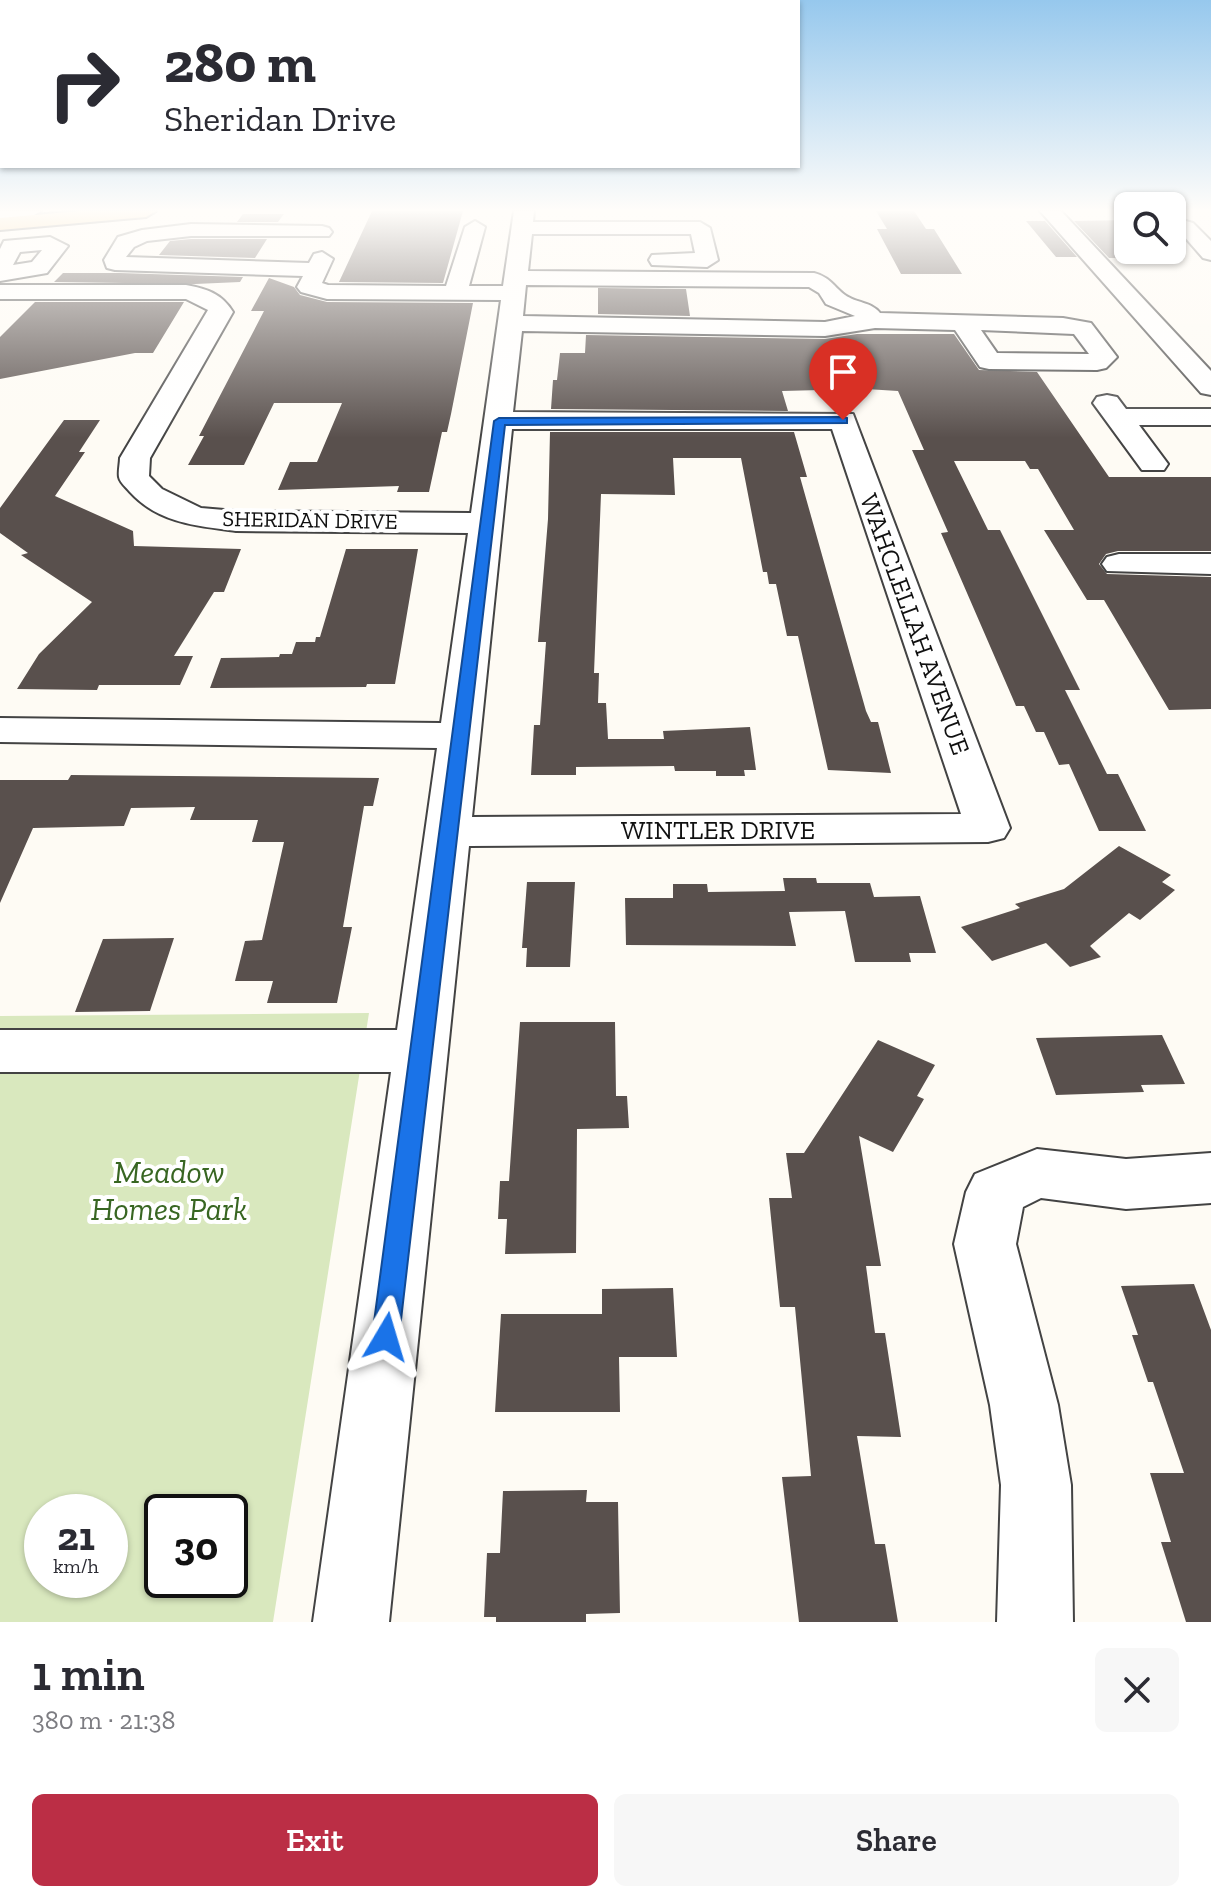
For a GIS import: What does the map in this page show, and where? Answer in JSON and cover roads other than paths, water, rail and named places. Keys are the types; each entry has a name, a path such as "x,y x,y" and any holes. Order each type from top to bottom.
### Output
{"street":[{"path":"309,287 327,292 455,293 464,287"},
{"path":"455,293 457,287"},
{"path":"351,1622 515,287"},
{"path":"511,323 825,329 865,324 868,313 834,299 825,287"},
{"path":"1119,287 1211,387"},
{"name":"SHERIDAN DRIVE","path":"0,292 186,292 217,303 221,312 135,458 134,478 151,496 174,510 236,521 485,523"},
{"path":"867,320 1082,328 1104,357 1097,362 989,361 964,324"},
{"path":"1029,325 1056,362"},
{"path":"1179,352 1211,352"},
{"path":"1153,464 1112,410 1211,417"},
{"name":"WAHCLELLAH AVENUE","path":"499,421 843,420 988,828"},
{"path":"1119,564 1211,564"},
{"path":"0,730 458,736"},
{"name":"WINTLER DRIVE","path":"447,832 988,828"},
{"path":"0,1051 421,1051"},
{"path":"1035,1622 1036,1485 1024,1405 985,1244 996,1192 1037,1173 1126,1184 1211,1178"}],"park label":[{"name":"Meadow Homes Park","path":"169,1190"}]}
